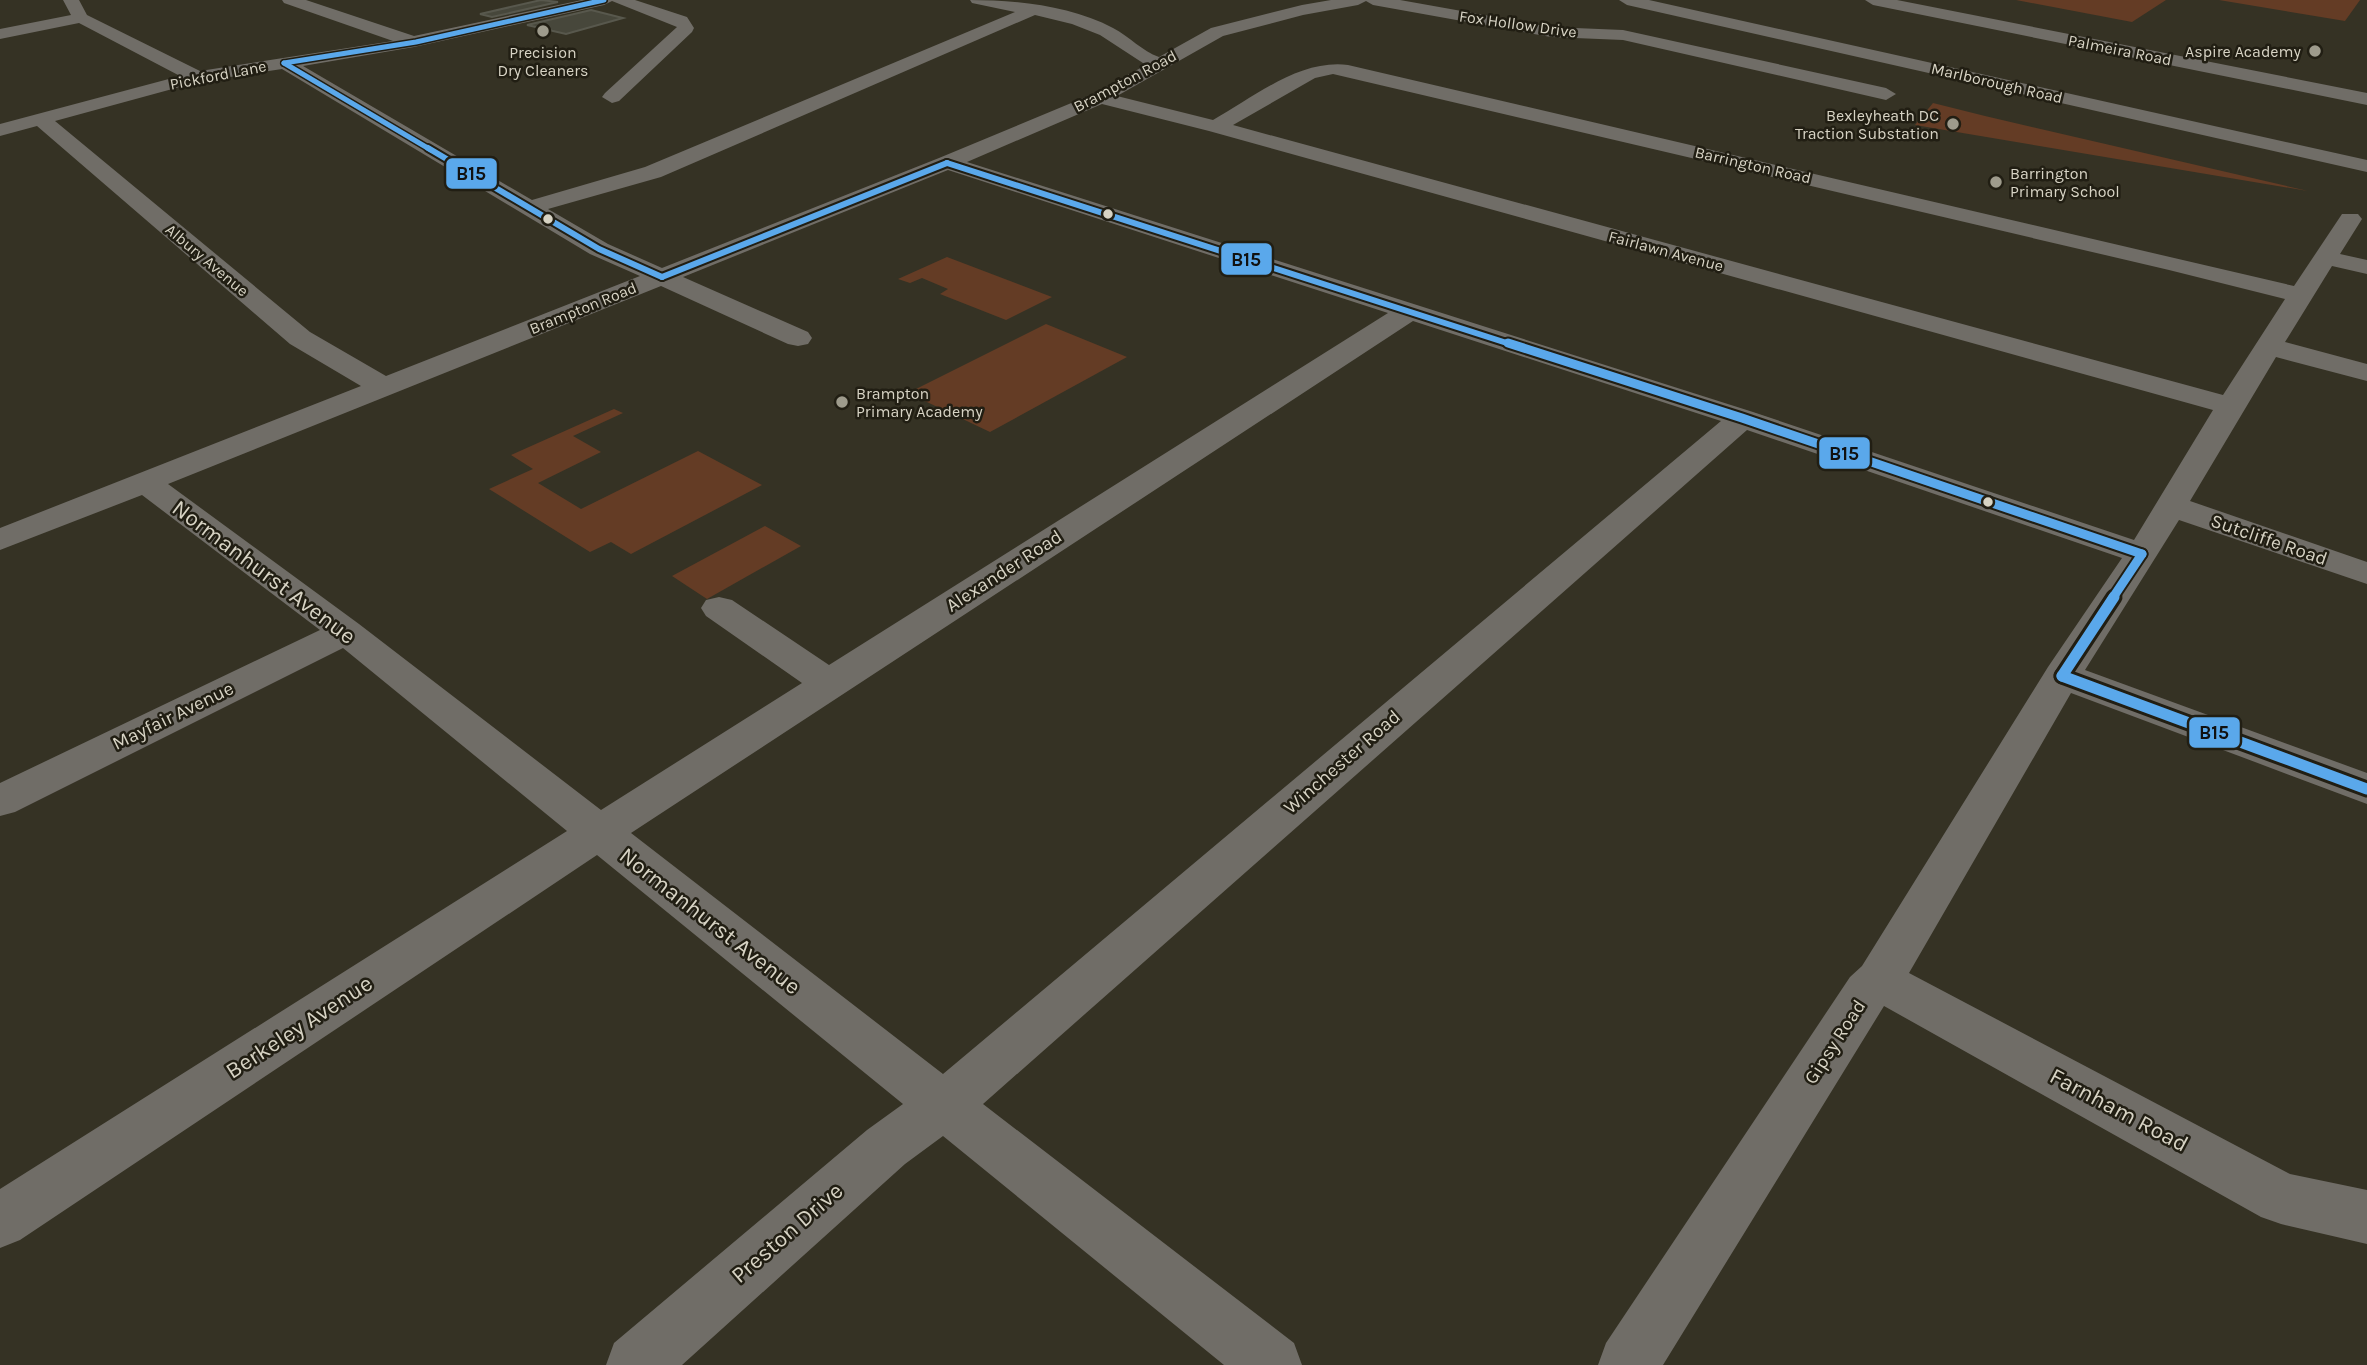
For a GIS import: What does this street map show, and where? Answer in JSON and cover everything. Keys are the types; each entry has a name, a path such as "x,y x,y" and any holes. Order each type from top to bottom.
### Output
{"street":[{"path":"71,0 81,18 197,77"},
{"path":"290,0 416,42"},
{"path":"612,97 685,28 681,21 620,0"},
{"path":"978,0 1105,30 1140,57 1161,63"},
{"name":"Brampton Road","path":"1268,6 1358,0"},
{"name":"Fox Hollow Drive","path":"1373,0 1393,6 1551,32 1623,35 1806,76 1864,93 1886,94"},
{"name":"Marlborough Road","path":"1627,0 2367,166"},
{"name":"Palmeira Road","path":"1873,0 2367,99"},
{"name":"Pickford Lane","path":"0,130 197,77 416,42 593,1"},
{"name":"Brampton Road","path":"0,540 947,163 1100,98 1194,43 1242,23 1309,5"},
{"path":"531,207 653,172 1031,11"},
{"path":"0,34 81,18"},
{"name":"Fox Hollow Drive","path":"1595,54 1623,35"},
{"path":"1687,66 1703,52"},
{"path":"284,63 599,248 798,338"},
{"name":"Barrington Road","path":"1216,127 1310,73 1333,69 1348,71 2300,295"},
{"path":"1791,93 1806,76"},
{"name":"Fairlawn Avenue","path":"1100,98 1216,127 2230,406"},
{"name":"Albury Avenue","path":"40,119 300,338 383,387"},
{"path":"947,163 1742,418 2142,554"},
{"name":"Gipsy Road","path":"1628,1365 1867,991 1879,980 2062,676 2142,554 2267,346 2350,219"},
{"path":"2327,258 2367,267"},
{"name":"Alexander Road","path":"598,833 1410,312"},
{"path":"2267,346 2367,373"},
{"name":"Winchester Road","path":"943,1106 1742,418"},
{"name":"Normanhurst Avenue","path":"145,482 345,632 1272,1365"},
{"name":"Sutcliffe Road","path":"2171,506 2367,574"},
{"path":"719,608 829,683"},
{"name":"Mayfair Avenue","path":"0,801 345,632"},
{"path":"2062,676 2367,789"},
{"name":"Berkeley Avenue","path":"0,1221 598,833"},
{"name":"Farnham Road","path":"1879,980 2281,1198 2367,1217"},
{"name":"Preston Drive","path":"636,1365 886,1147 943,1106"}],"shaded area":[{"path":"2016,0 2166,0 2132,22"},
{"path":"2219,0 2360,0 2345,21"},
{"path":"1933,103 1985,116 2308,191 1915,125"},
{"path":"947,257 1052,297 1006,320 940,294 948,289 922,278 910,283 898,279"},
{"path":"1046,324 1127,357 990,432 908,393"},
{"path":"614,409 623,413 573,436 601,452 538,483 581,509 698,451 762,485 631,554 611,542 590,552 489,489 533,469 511,455"},
{"path":"765,526 801,546 707,599 672,576"}],"building":[{"path":"541,0 558,2 492,17 480,14"},
{"path":"591,10 623,18 566,34 527,25"}],"transit line":[{"name":"B15","path":"284,63 416,42 604,0"},
{"name":"B15","path":"284,63 599,249 662,277"},
{"name":"B15","path":"947,163 1742,418 2142,554"},
{"name":"B15","path":"662,277 947,163"},
{"name":"B15","path":"2062,676 2142,554"},
{"name":"B15","path":"2062,676 2367,789"}],"place":[{"name":"Precision Dry Cleaners","path":"543,31"},
{"name":"Aspire Academy","path":"2315,51"},
{"name":"Bexleyheath DC Traction Substation","path":"1953,124"},
{"name":"Barrington Primary School","path":"1996,182"},
{"name":"Brampton Primary Academy","path":"842,402"}]}
